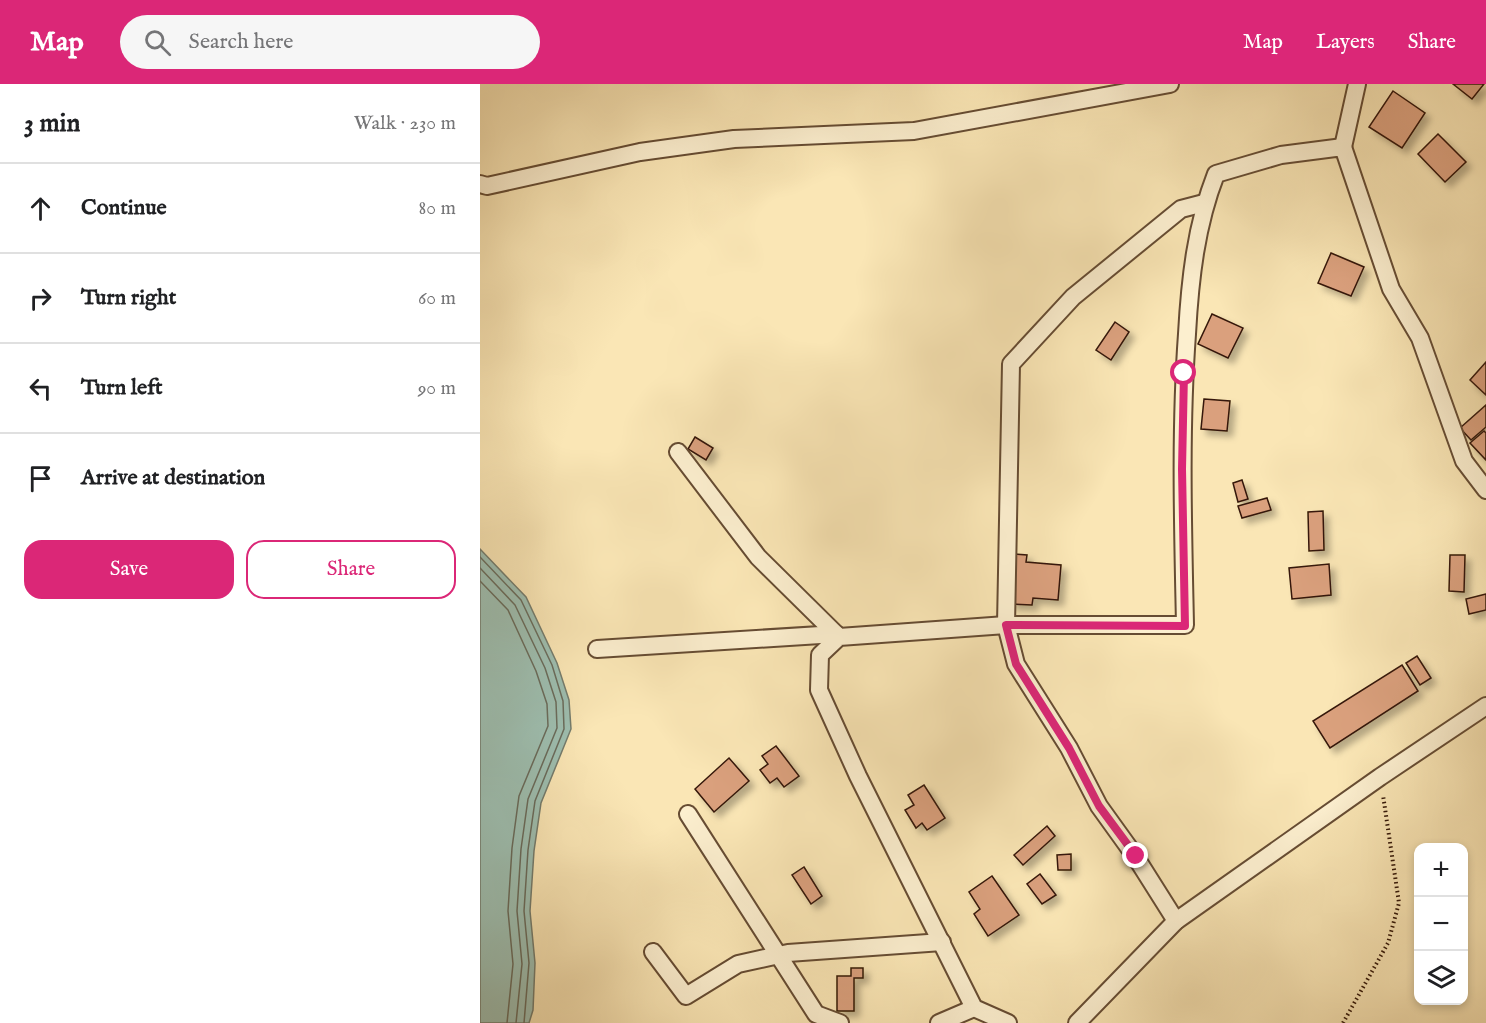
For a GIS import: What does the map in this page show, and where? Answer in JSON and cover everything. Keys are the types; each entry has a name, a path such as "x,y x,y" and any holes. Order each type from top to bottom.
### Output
{"street":[{"path":"480,184 488,186 640,152 734,140 914,131 1170,84"},
{"path":"1357,84 1343,147 1391,289 1420,338 1464,461 1486,490"},
{"path":"597,649 1006,625 1185,626 1182,469 1184,373 1191,272 1204,202 1215,174 1281,155 1343,147"},
{"path":"1176,921 1136,856 1099,806 1069,748 1016,664 1006,625 1011,364 1073,297 1181,208 1204,202"},
{"path":"678,452 758,557 838,635"},
{"path":"838,635 820,655 819,690 858,776 974,1008 1008,1023"},
{"path":"1077,1023 1176,921 1380,777 1486,706"},
{"path":"688,814 816,1014 840,1023"},
{"path":"653,952 686,996 738,964 778,955 942,942"},
{"path":"939,1023 974,1008"}],"path":[{"path":"1343,1023 1388,943 1399,903 1380,777"}],"water":[{"path":"480,549 526,597 557,663 569,700 571,729 541,803 534,851 530,911 535,963 533,1010 529,1023 480,1023"}],"building":[{"path":"1453,84 1484,84 1472,99"},
{"path":"1393,91 1425,113 1402,148 1369,127"},
{"path":"1438,134 1466,162 1445,182 1418,154"},
{"path":"1331,253 1364,267 1351,296 1318,283"},
{"path":"1212,314 1243,328 1228,358 1198,344"},
{"path":"1115,322 1129,332 1111,360 1096,350"},
{"path":"1486,362 1486,395 1470,380"},
{"path":"1204,399 1230,401 1227,431 1201,429"},
{"path":"1486,405 1486,427 1471,440 1460,428"},
{"path":"1484,431 1486,433 1486,460 1470,443"},
{"path":"695,437 713,448 706,460 688,449"},
{"path":"1242,480 1248,499 1238,502 1233,483"},
{"path":"1267,498 1271,510 1242,518 1238,506"},
{"path":"1323,511 1324,550 1309,551 1308,512"},
{"path":"1014,554 1027,555 1026,562 1061,565 1058,600 1033,598 1032,605 1010,604"},
{"path":"1450,555 1465,555 1464,592 1449,591"},
{"path":"1329,564 1331,595 1292,599 1289,568"},
{"path":"1486,594 1486,610 1469,614 1466,599"},
{"path":"1417,656 1431,678 1420,685 1406,663"},
{"path":"1402,665 1418,691 1330,748 1313,721"},
{"path":"776,746 799,776 784,787 777,778 770,783 760,770 768,764 762,756"},
{"path":"729,758 749,781 714,812 695,789"},
{"path":"924,785 945,818 927,830 922,823 916,828 905,810 914,805 908,795"},
{"path":"1047,826 1055,836 1023,865 1014,855"},
{"path":"1071,854 1071,870 1058,870 1057,855"},
{"path":"804,867 822,896 811,904 792,875"},
{"path":"1040,874 1056,895 1042,904 1027,884"},
{"path":"992,876 1019,915 988,936 974,914 980,909 969,892"},
{"path":"851,968 863,968 863,978 854,978 854,1011 837,1011 837,976 851,976"}],"route":[{"path":"1136,856 1099,806 1069,748 1016,664 1006,625 1185,626 1182,469 1184,373"}]}
